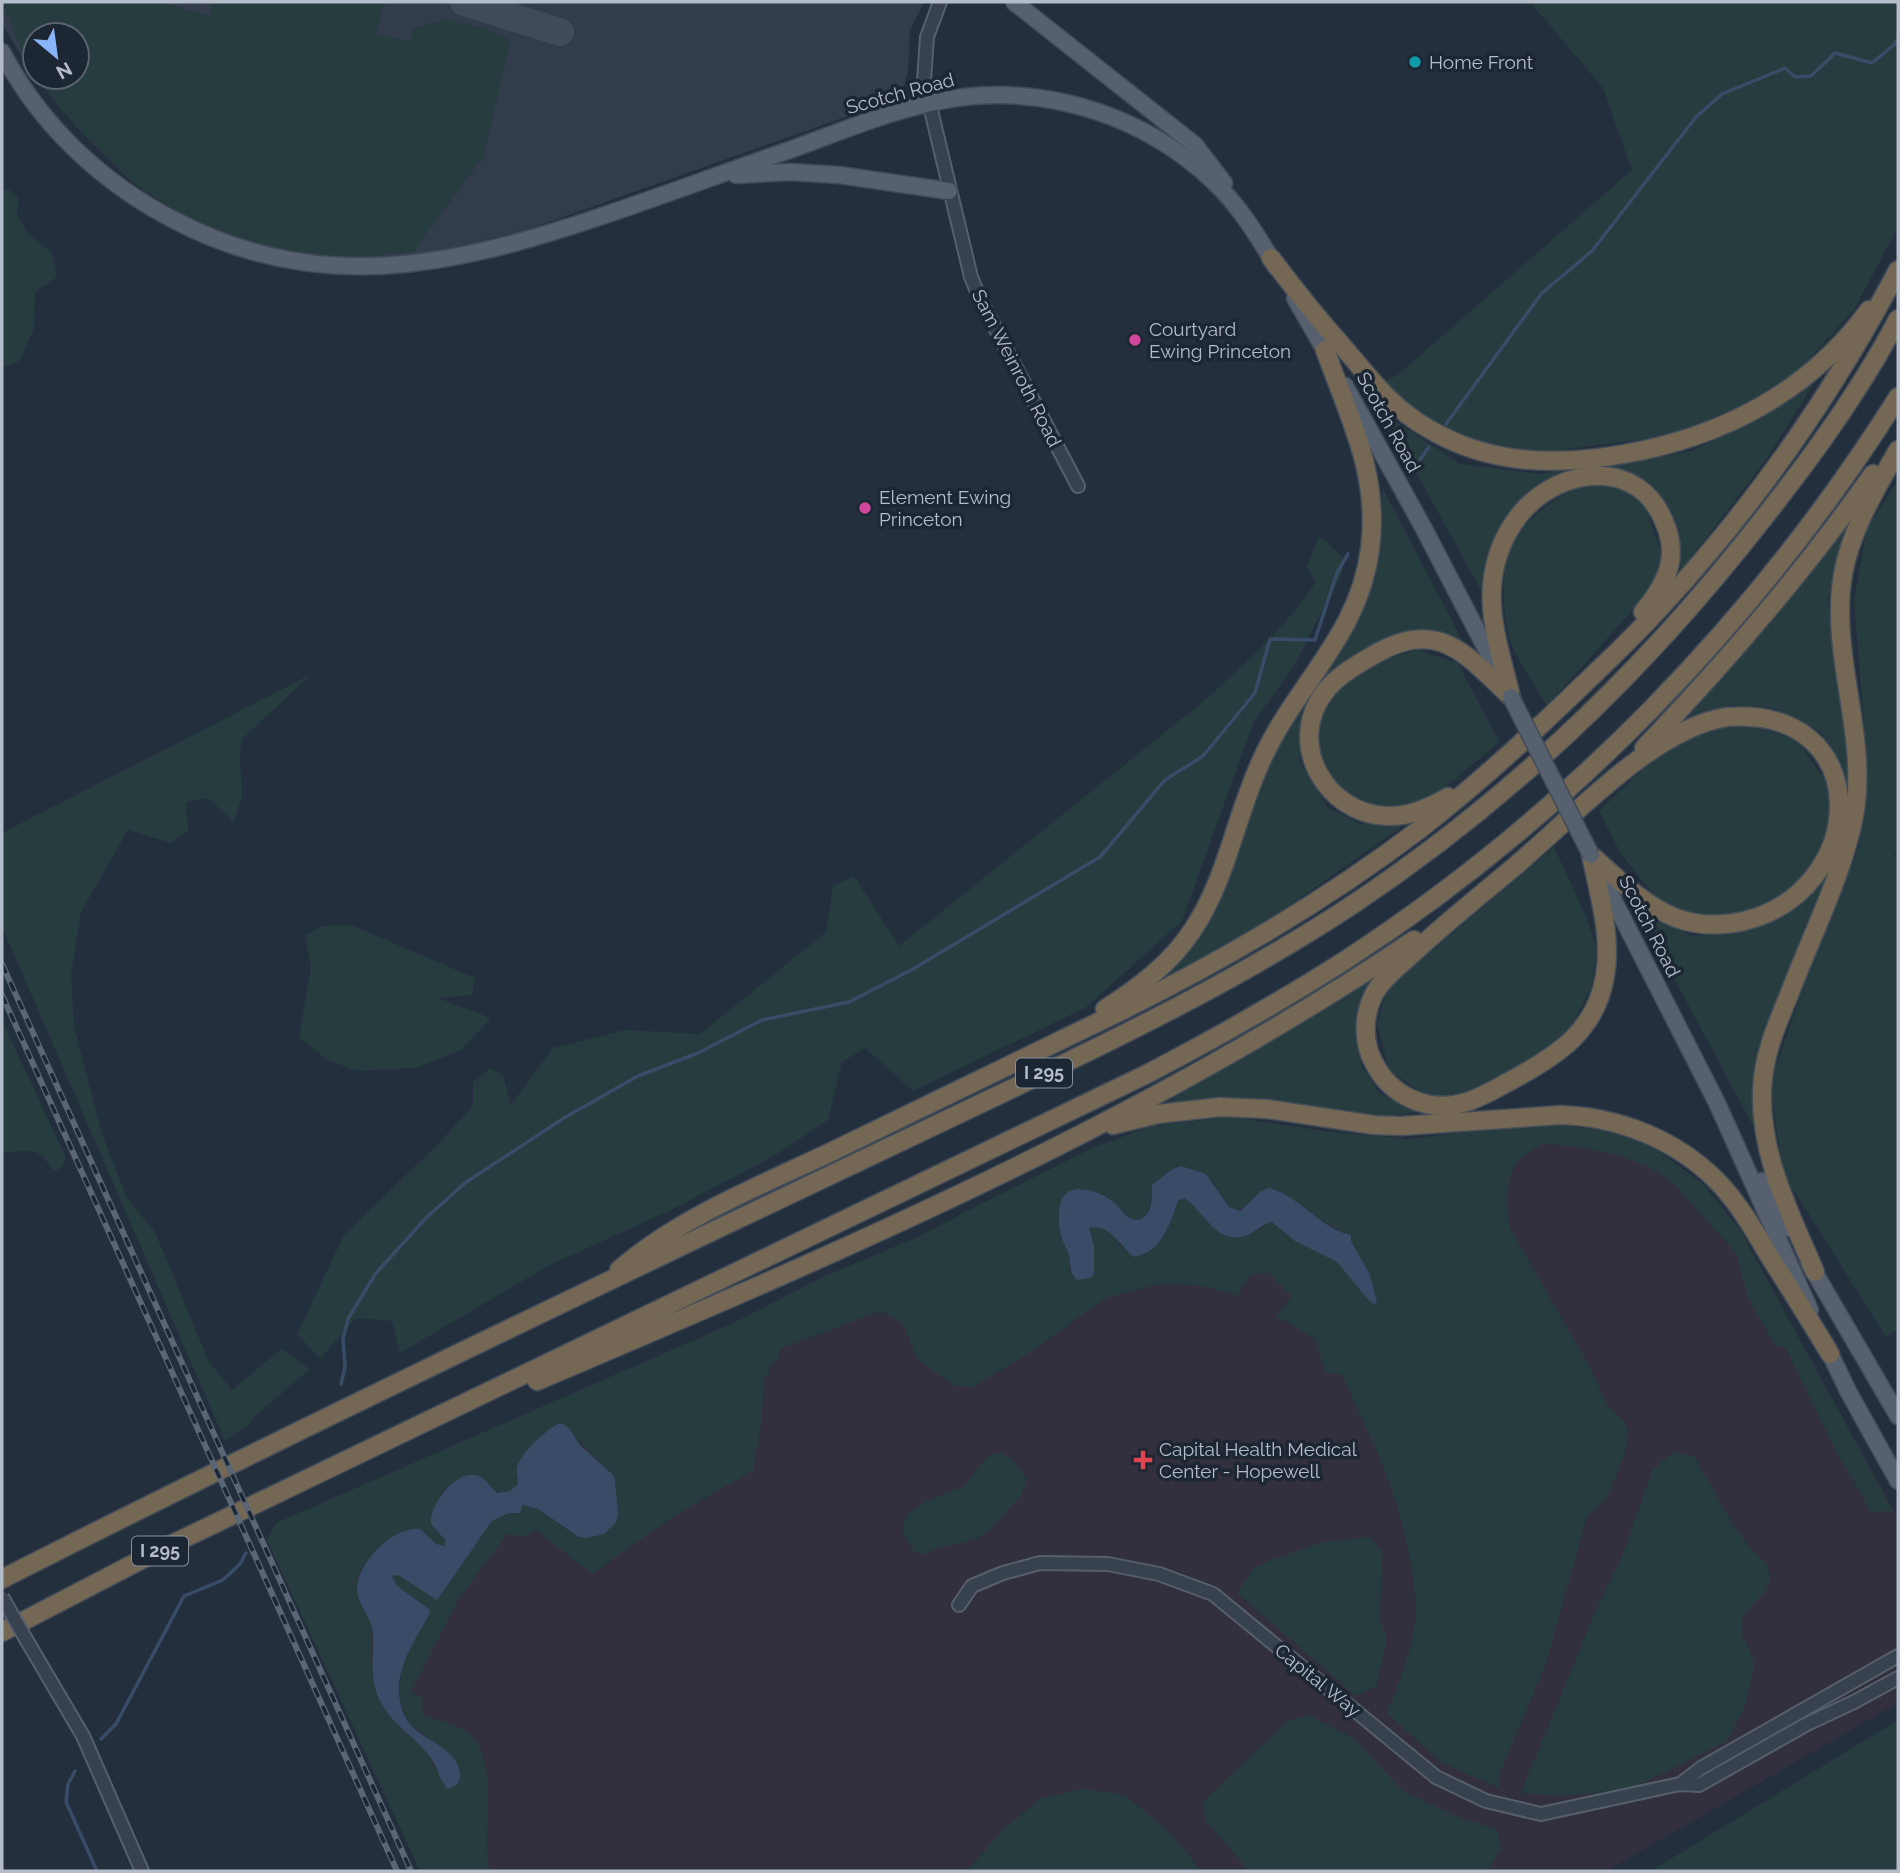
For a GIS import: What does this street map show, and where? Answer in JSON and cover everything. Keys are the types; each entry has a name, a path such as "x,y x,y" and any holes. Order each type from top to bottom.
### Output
{"highway":[{"path":"1272,258 1308,309 1375,387 1407,415 1443,437 1478,451 1499,457 1544,462 1584,460 1655,449 1717,429 1755,410 1790,388 1839,344 1866,313 1898,268"},
{"path":"603,1284 644,1248 699,1217 1185,979 1290,918 1421,828 1562,704 1663,605 1754,495 1845,364 1867,329 1898,268"},
{"name":"I 295","path":"2,1579 603,1284 1149,1022 1310,931 1359,900 1418,858 1543,756 1621,682 1692,606 1764,518 1814,451 1854,393 1898,320"},
{"path":"961,1088 1110,1006 1139,985 1177,951 1193,930 1210,898 1263,756 1346,623 1360,592 1368,564 1373,505 1362,453 1325,350"},
{"name":"I 295","path":"2,1632 149,1556 1147,1074 1226,1032 1344,961 1424,905 1518,831 1588,771 1668,692 1708,650 1796,542 1864,450 1898,397"},
{"path":"1613,781 1769,612 1818,551 1898,439"},
{"path":"1815,1272 1767,1151 1762,1112 1763,1078 1777,1023 1840,864 1851,827 1856,803 1857,761 1840,622 1843,576 1854,533 1898,450"},
{"path":"1511,697 1493,614 1491,590 1502,544 1524,510 1548,489 1574,478 1607,476 1632,485 1655,505 1668,533 1670,564 1664,582 1647,607 1616,646 1562,704"},
{"path":"1502,759 1452,795 1423,809 1395,816 1373,815 1347,804 1323,782 1311,758 1310,727 1317,703 1333,682 1381,650 1409,640 1428,639 1457,648 1511,697"},
{"path":"1735,717 1773,720 1805,735 1818,747 1828,761 1839,791 1837,829 1822,864 1792,898 1757,917 1726,924 1698,923 1668,914 1641,898 1591,855 1602,910 1607,957 1600,996 1582,1029 1550,1059 1473,1100 1444,1106 1419,1102 1392,1087 1374,1063 1366,1037 1370,1005 1376,992 1387,978 1489,887 1651,751 1696,725 1735,717"},
{"path":"320,1473 707,1309 918,1213 1057,1145 1200,1072 1308,1010 1489,887"},
{"path":"1057,1145 1133,1119 1220,1107 1266,1109 1374,1125 1401,1126 1547,1115 1607,1120 1665,1142 1717,1180 1744,1214 1830,1354"}],"main road":[{"path":"1014,2 1200,150 1231,192 1243,215"},
{"name":"Scotch Road","path":"2,52 24,89 59,133 79,153 130,194 186,226 226,243 303,263 389,267 456,257 561,230 878,118 928,103 961,97 1011,95 1087,107 1141,130 1180,154 1214,181 1243,215 1272,258 1423,527 1717,1103 1830,1354 1898,1481"},
{"path":"696,183 736,175 790,172 839,175 949,191"},
{"name":"Scotch Road","path":"1717,1103 1898,1416"}],"street":[{"name":"Sam Weinroth Road","path":"940,2 930,27 925,51 924,81 975,289 1078,486"},
{"name":"Capital Way","path":"958,1605 972,1586 1003,1573 1040,1563 1108,1564 1159,1574 1213,1594 1436,1777 1486,1801 1541,1814 1680,1784 1699,1785 1807,1724 1898,1678"},
{"path":"2,1597 64,1700 100,1773 142,1871"},
{"name":"Capital Way","path":"1680,1784 1712,1761 1898,1656"}],"shaded area":[{"path":"2,2 924,2 910,30 908,71 902,93 879,105 524,231 436,252 380,259 334,259 264,245 133,183 80,131 46,91 91,91 91,21 21,21 21,55 2,24"},
{"name":"Capital Health Medical Center - Hopewell","path":"1228,1117 1339,1133 1411,1139 1486,1129 1557,1125 1657,1150 1701,1182 1739,1228 1898,1518 1898,1703 1606,1871 1202,1871 1168,1831 1004,1829 966,1871 420,1871 267,1540 276,1523 731,1324 825,1276 911,1240 1092,1148 1152,1126"}],"green space":[{"path":"2,2 161,2 209,16 213,2 385,2 376,34 410,42 414,28 445,20 480,27 511,40 483,157 413,252 334,259 264,245 201,227 133,183 80,131 46,91 91,91 91,21 21,21 21,47"},
{"path":"1530,2 1898,2 1898,227 1854,310 1782,388 1681,435 1525,454 1443,431 1381,385 1401,372 1632,170 1603,88"},
{"path":"8,189 18,198 17,216 28,233 52,253 57,277 35,292 34,328 20,361 2,367 2,190"},
{"path":"1818,377 1766,460 1680,572 1679,530 1646,480 1601,468 1695,450 1778,404"},
{"path":"1384,414 1460,464 1540,474 1575,467 1518,501 1486,554 1482,592"},
{"path":"1898,480 1898,848 1891,862 1898,853 1898,1329 1886,1337 1797,1195 1785,1184 1770,1084 1808,974 1859,847 1867,760 1854,600 1867,528"},
{"path":"1590,482 1623,488 1647,510 1662,556 1653,587 1547,706 1510,640 1504,603 1506,562 1514,540 1529,521 1558,498"},
{"path":"1383,489 1463,642 1412,631 1366,647 1317,685 1345,645 1376,576"},
{"path":"1844,531 1828,599 1848,759 1849,804 1837,763 1820,732 1774,708 1730,705 1683,723"},
{"path":"1318,537 1324,539 1344,559 1342,573 1293,668 1254,721 1182,921 1085,1008 913,1091 865,1048 842,1062 828,1120 772,1157 671,1210 548,1266 400,1353 392,1321 356,1318 320,1359 297,1334 344,1235 438,1144 473,1106 473,1082 490,1068 503,1075 511,1105 553,1048 625,1030 700,1034 826,932 833,886 854,876 899,946 1205,700 1250,659 1290,616 1315,583 1307,567"},
{"path":"1418,650 1458,663 1499,742 1438,793 1390,810 1349,796 1327,772 1316,734 1339,689 1388,658"},
{"path":"312,674 242,739 242,796 234,822 208,798 186,802 188,831 171,843 128,830 81,912 71,975 74,1026 102,1134 127,1198 155,1232 209,1362 232,1390 281,1349 310,1369 249,1424 225,1441 2,927 2,833"},
{"path":"1301,712 1300,762 1328,808 1361,824 1403,826 1272,918 1159,982 1211,918 1276,749"},
{"path":"1739,723 1796,739 1826,781 1831,820 1815,858 1792,889 1768,903 1729,916 1682,915 1653,895 1620,852 1599,811 1647,765 1690,736"},
{"path":"1554,847 1586,916 1597,948 1592,985 1572,1026 1535,1058 1457,1099 1424,1095 1389,1070 1377,1023 1387,989"},
{"path":"1832,870 1765,1030 1753,1092 1754,1128 1634,903 1692,936 1747,928 1793,908"},
{"path":"351,925 475,978 472,995 438,998 491,1018 461,1050 416,1068 357,1071 326,1059 299,1037 311,968 305,935 323,926"},
{"path":"1378,974 1359,1023 1361,1065 1379,1093 1419,1112 1373,1119 1231,1097 1161,1106"},
{"path":"2,1020 66,1158 62,1168 53,1171 43,1157 32,1151 2,1152"},
{"path":"1228,1117 1339,1133 1411,1139 1486,1129 1557,1125 1614,1131 1657,1150 1701,1182 1739,1228 1893,1511 1871,1512 1836,1451 1786,1349 1774,1344 1748,1297 1736,1253 1678,1187 1659,1173 1616,1155 1573,1146 1542,1144 1519,1160 1511,1175 1507,1204 1511,1230 1591,1369 1607,1405 1625,1422 1628,1435 1625,1452 1610,1492 1605,1501 1587,1517 1546,1663 1499,1775 1499,1788 1441,1762 1387,1713 1408,1657 1416,1617 1409,1551 1395,1499 1341,1374 1326,1373 1314,1338 1276,1316 1292,1297 1268,1272 1251,1275 1237,1296 1205,1286 1159,1284 1106,1298 1028,1354 973,1387 953,1385 917,1359 903,1324 881,1311 781,1348 764,1382 761,1423 753,1470 668,1520 592,1574 536,1530 526,1537 507,1534 458,1600 411,1692 422,1698 423,1715 465,1731 479,1747 488,1781 487,1856 490,1871 420,1871 267,1540 276,1523 731,1324 825,1276 911,1240 1092,1148 1152,1126","holes":["1212,1181 1234,1211 1244,1207 1261,1191 1276,1189 1322,1221 1352,1237 1370,1302 1337,1262 1296,1241 1272,1222 1253,1232 1217,1230 1184,1198 1178,1200 1166,1234 1143,1255 1126,1250 1107,1230 1089,1228 1094,1246 1070,1271 1069,1255 1061,1237 1106,1196 1134,1221 1148,1212 1153,1185","569,1428 604,1466 616,1490 579,1537 538,1509 523,1504 517,1514 509,1513 492,1521 437,1599 398,1575 392,1576 396,1585 428,1608 401,1669 399,1698 407,1721 435,1744 456,1786 448,1789 424,1749 397,1725 372,1661 372,1628 357,1580 360,1571 382,1546 401,1533 411,1530 420,1530 436,1544 445,1546 445,1540 437,1532 441,1493 469,1476 482,1480 497,1492 510,1491"]},
{"path":"999,1452 1016,1463 1027,1480 1022,1494 992,1528 976,1539 921,1555 913,1551 902,1530 910,1513 926,1501 964,1487 987,1458"},
{"path":"1673,1452 1694,1456 1732,1523 1750,1549 1765,1562 1769,1572 1770,1581 1765,1592 1741,1620 1742,1634 1755,1663 1744,1708 1727,1741 1629,1790 1564,1796 1521,1793 1595,1612 1622,1557 1652,1471"},
{"path":"1370,1537 1382,1552 1380,1620 1387,1639 1376,1686 1356,1696 1237,1593 1254,1568 1272,1560 1322,1542"},
{"path":"1309,1715 1353,1738 1403,1791 1458,1817 1496,1829 1502,1848 1487,1871 1249,1871 1206,1821 1202,1803 1287,1721"},
{"path":"1898,1720 1898,1871 1651,1871"},
{"path":"1085,1789 1125,1795 1168,1831 1202,1871 966,1871 1004,1829 1041,1798"}],"water":[{"path":"1181,1166 1206,1174 1229,1207 1240,1211 1261,1191 1269,1188 1290,1197 1329,1226 1351,1235 1351,1241 1370,1275 1377,1302 1370,1302 1337,1262 1295,1241 1272,1222 1246,1236 1224,1235 1184,1198 1178,1201 1164,1236 1144,1254 1134,1257 1109,1232 1089,1228 1094,1246 1094,1274 1090,1278 1077,1280 1071,1271 1069,1255 1060,1230 1059,1210 1065,1194 1080,1189 1097,1193 1115,1203 1128,1217 1141,1219 1150,1209 1152,1185 1171,1170"},
{"path":"561,1423 569,1428 579,1444 613,1475 615,1480 618,1514 616,1522 604,1534 579,1537 538,1509 523,1505 520,1513 509,1513 492,1521 437,1600 398,1575 392,1576 396,1585 430,1610 406,1659 399,1682 399,1694 403,1713 410,1724 449,1753 458,1766 459,1782 448,1789 430,1757 391,1717 380,1701 373,1676 373,1632 358,1597 358,1581 369,1559 398,1534 420,1529 436,1544 445,1546 445,1540 431,1524 435,1507 447,1488 464,1476 472,1475 481,1477 497,1493 510,1491 518,1484 517,1467 529,1448 542,1435"}],"waterway":[{"path":"1446,424 1542,293 1592,251 1696,117 1722,94 1785,68 1795,77 1811,76 1835,53 1872,63 1895,44 1898,38"},
{"path":"1419,461 1429,447"},
{"path":"341,1384 345,1367 343,1339 348,1319 376,1273 426,1218 465,1183 564,1118 638,1076 698,1053 762,1020 849,1002 913,969 1100,857 1165,780 1203,756 1255,693 1270,639 1315,640 1337,573 1348,554"},
{"path":"101,1739 116,1724 184,1596 223,1580 240,1564 246,1553"},
{"path":"75,1771 68,1784 66,1802 97,1871"}],"taxiway":[{"path":"464,2 560,32"}],"railway":[{"path":"2,964 411,1871"},
{"path":"2,995 397,1871"}],"place":[{"name":"Home Front","path":"1415,62"},
{"name":"Courtyard Ewing Princeton","path":"1135,340"},
{"name":"Element Ewing Princeton","path":"865,508"},
{"name":"Capital Health Medical Center - Hopewell","path":"1143,1460"}]}
